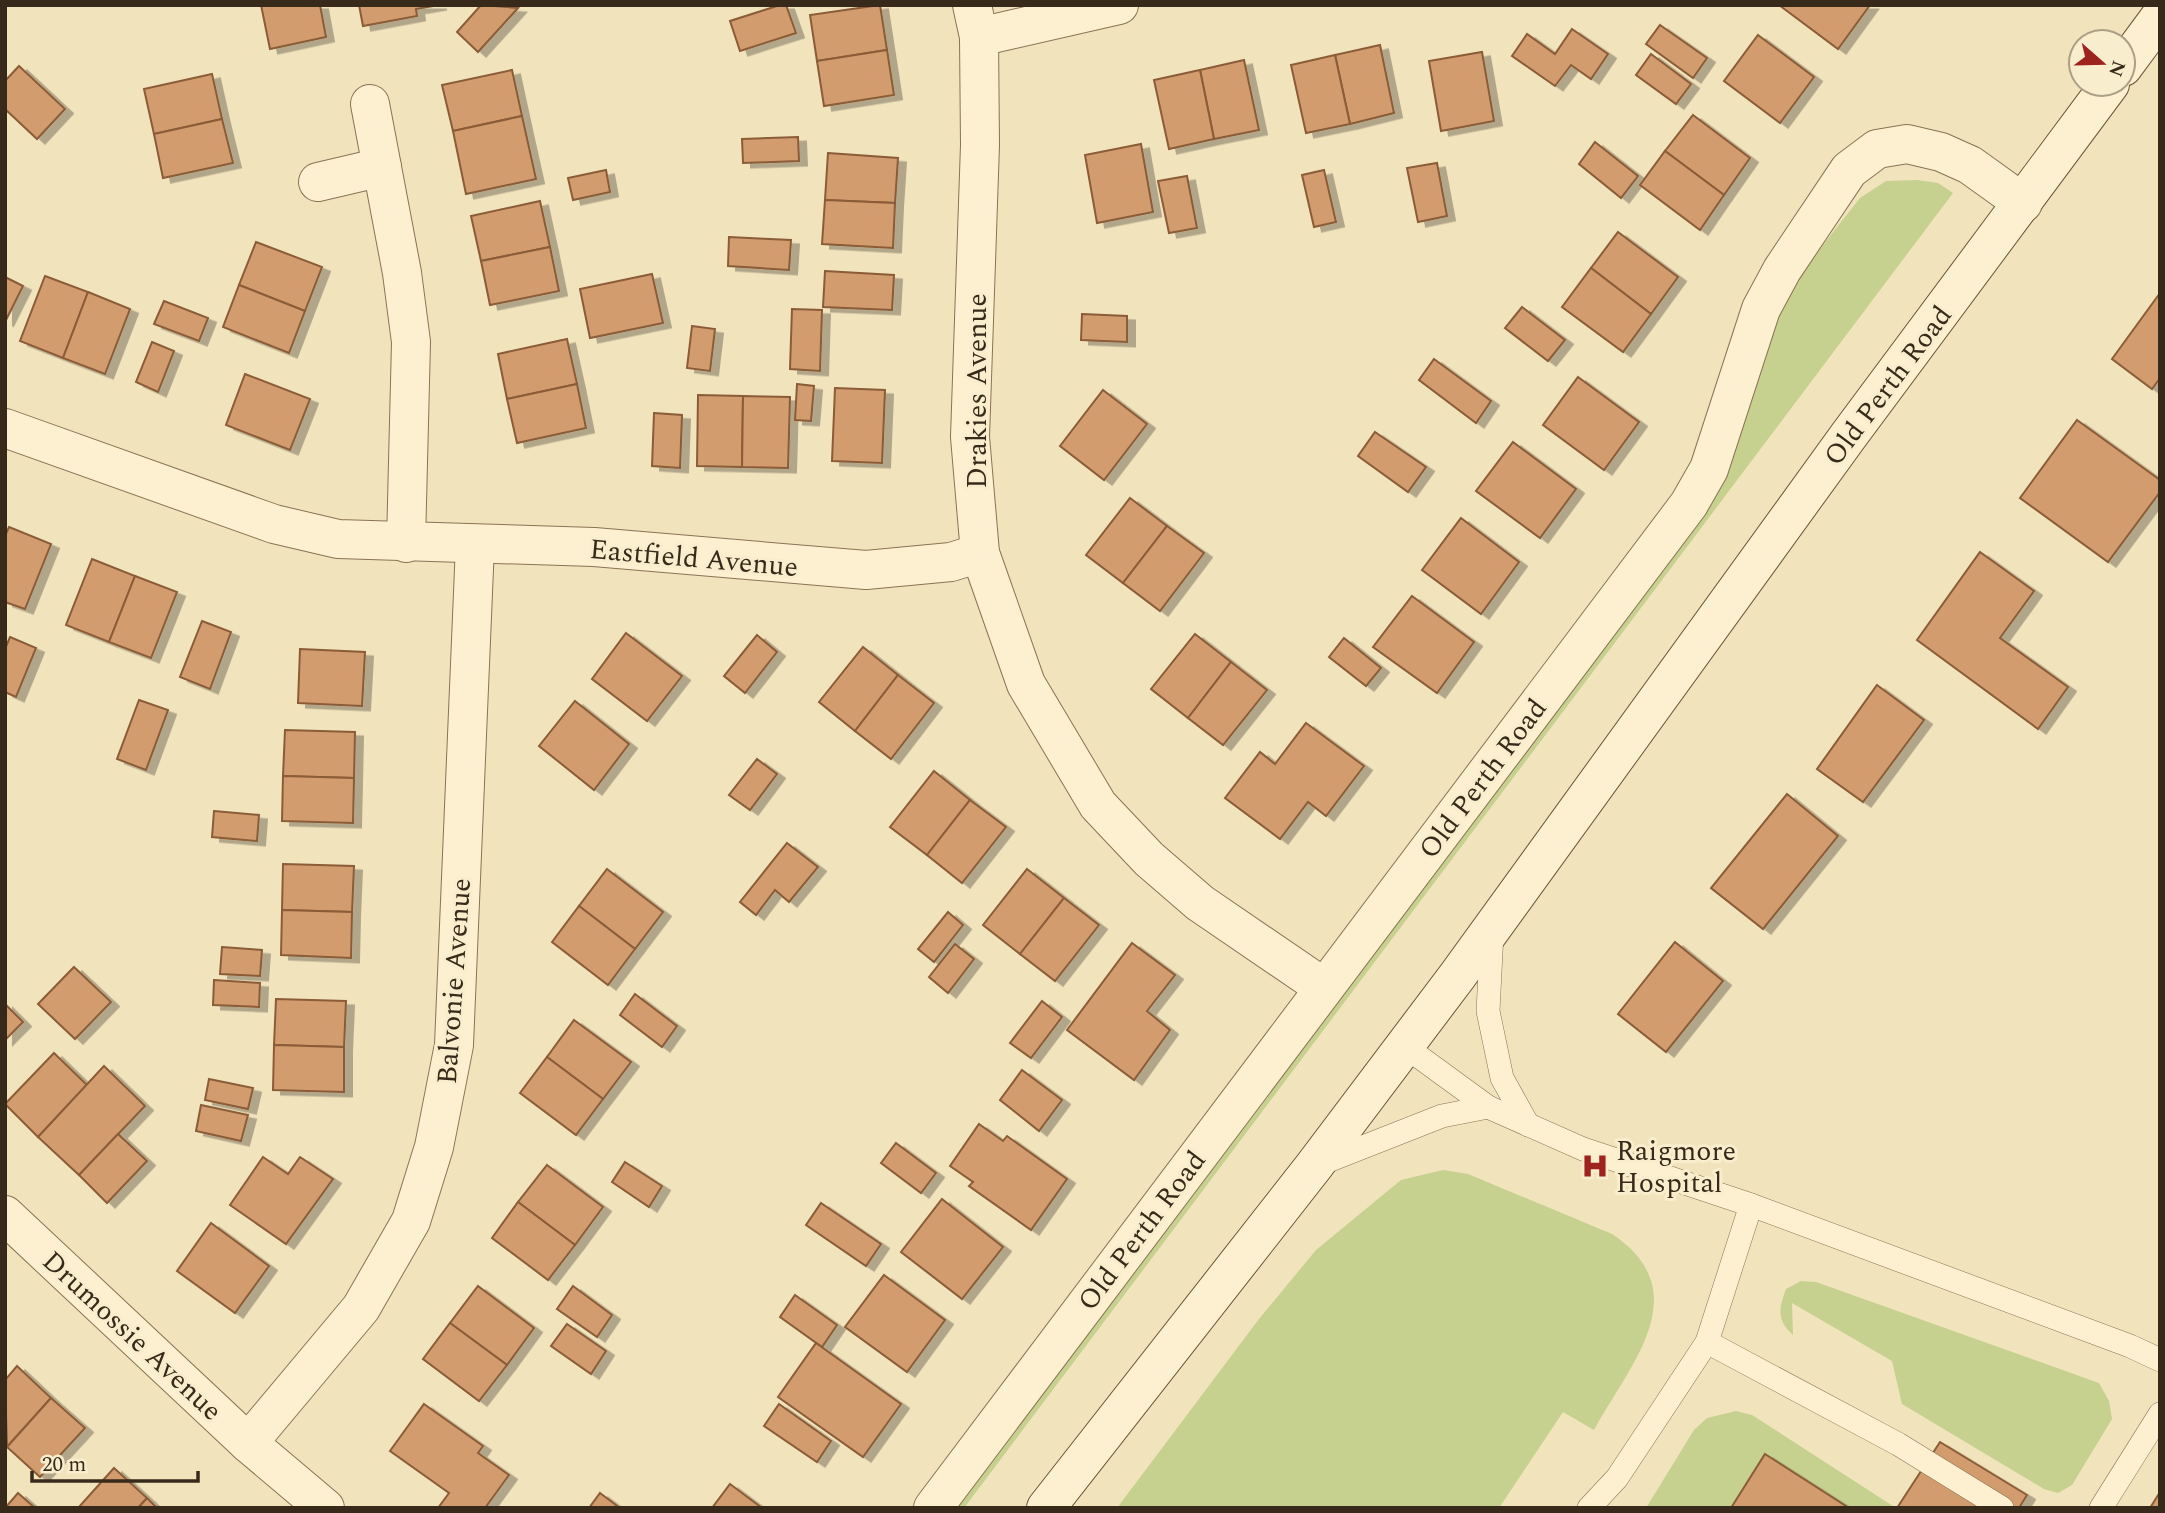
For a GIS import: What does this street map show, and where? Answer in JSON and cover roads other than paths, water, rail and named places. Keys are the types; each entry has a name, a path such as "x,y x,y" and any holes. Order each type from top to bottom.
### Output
{"street":[{"name":"Drakies Avenue","path":"1119,5 976,21 981,145 970,437 980,553 1026,684 1098,805 1149,859 1200,903 1323,987"},
{"path":"2137,50 2157,25"},
{"name":"Old Perth Road","path":"1046,1508 1314,1166 1849,435 2100,98"},
{"path":"370,104 402,273 411,342 406,543"},
{"name":"Old Perth Road","path":"933,1508 1323,987 1689,505 1709,469 1761,309 1782,270 1849,170 1877,149 1907,144 1941,152 1970,165 2023,203"},
{"path":"318,182 382,167"},
{"name":"Eastfield Avenue","path":"5,428 274,524 338,539 594,548 866,570 951,562 980,553"},
{"name":"Balvonie Avenue","path":"248,1443 361,1308 411,1221 434,1147 454,1045 475,545"},
{"name":"Drumossie Avenue","path":"5,1215 248,1443 325,1508"}],"lane":[{"path":"1492,926 1488,1011 1502,1078 1528,1125"},
{"path":"1403,1045 1488,1107 1583,1149 1751,1205 2117,1341 2160,1360"},
{"path":"1314,1166 1442,1116 1488,1107"},
{"path":"1589,1508 1617,1478 1707,1342 1751,1205"},
{"path":"1707,1342 1898,1444 2002,1508"},
{"path":"2101,1508 2160,1414"}],"place":[{"name":"Raigmore Hospital","path":"1595,1166"}]}
